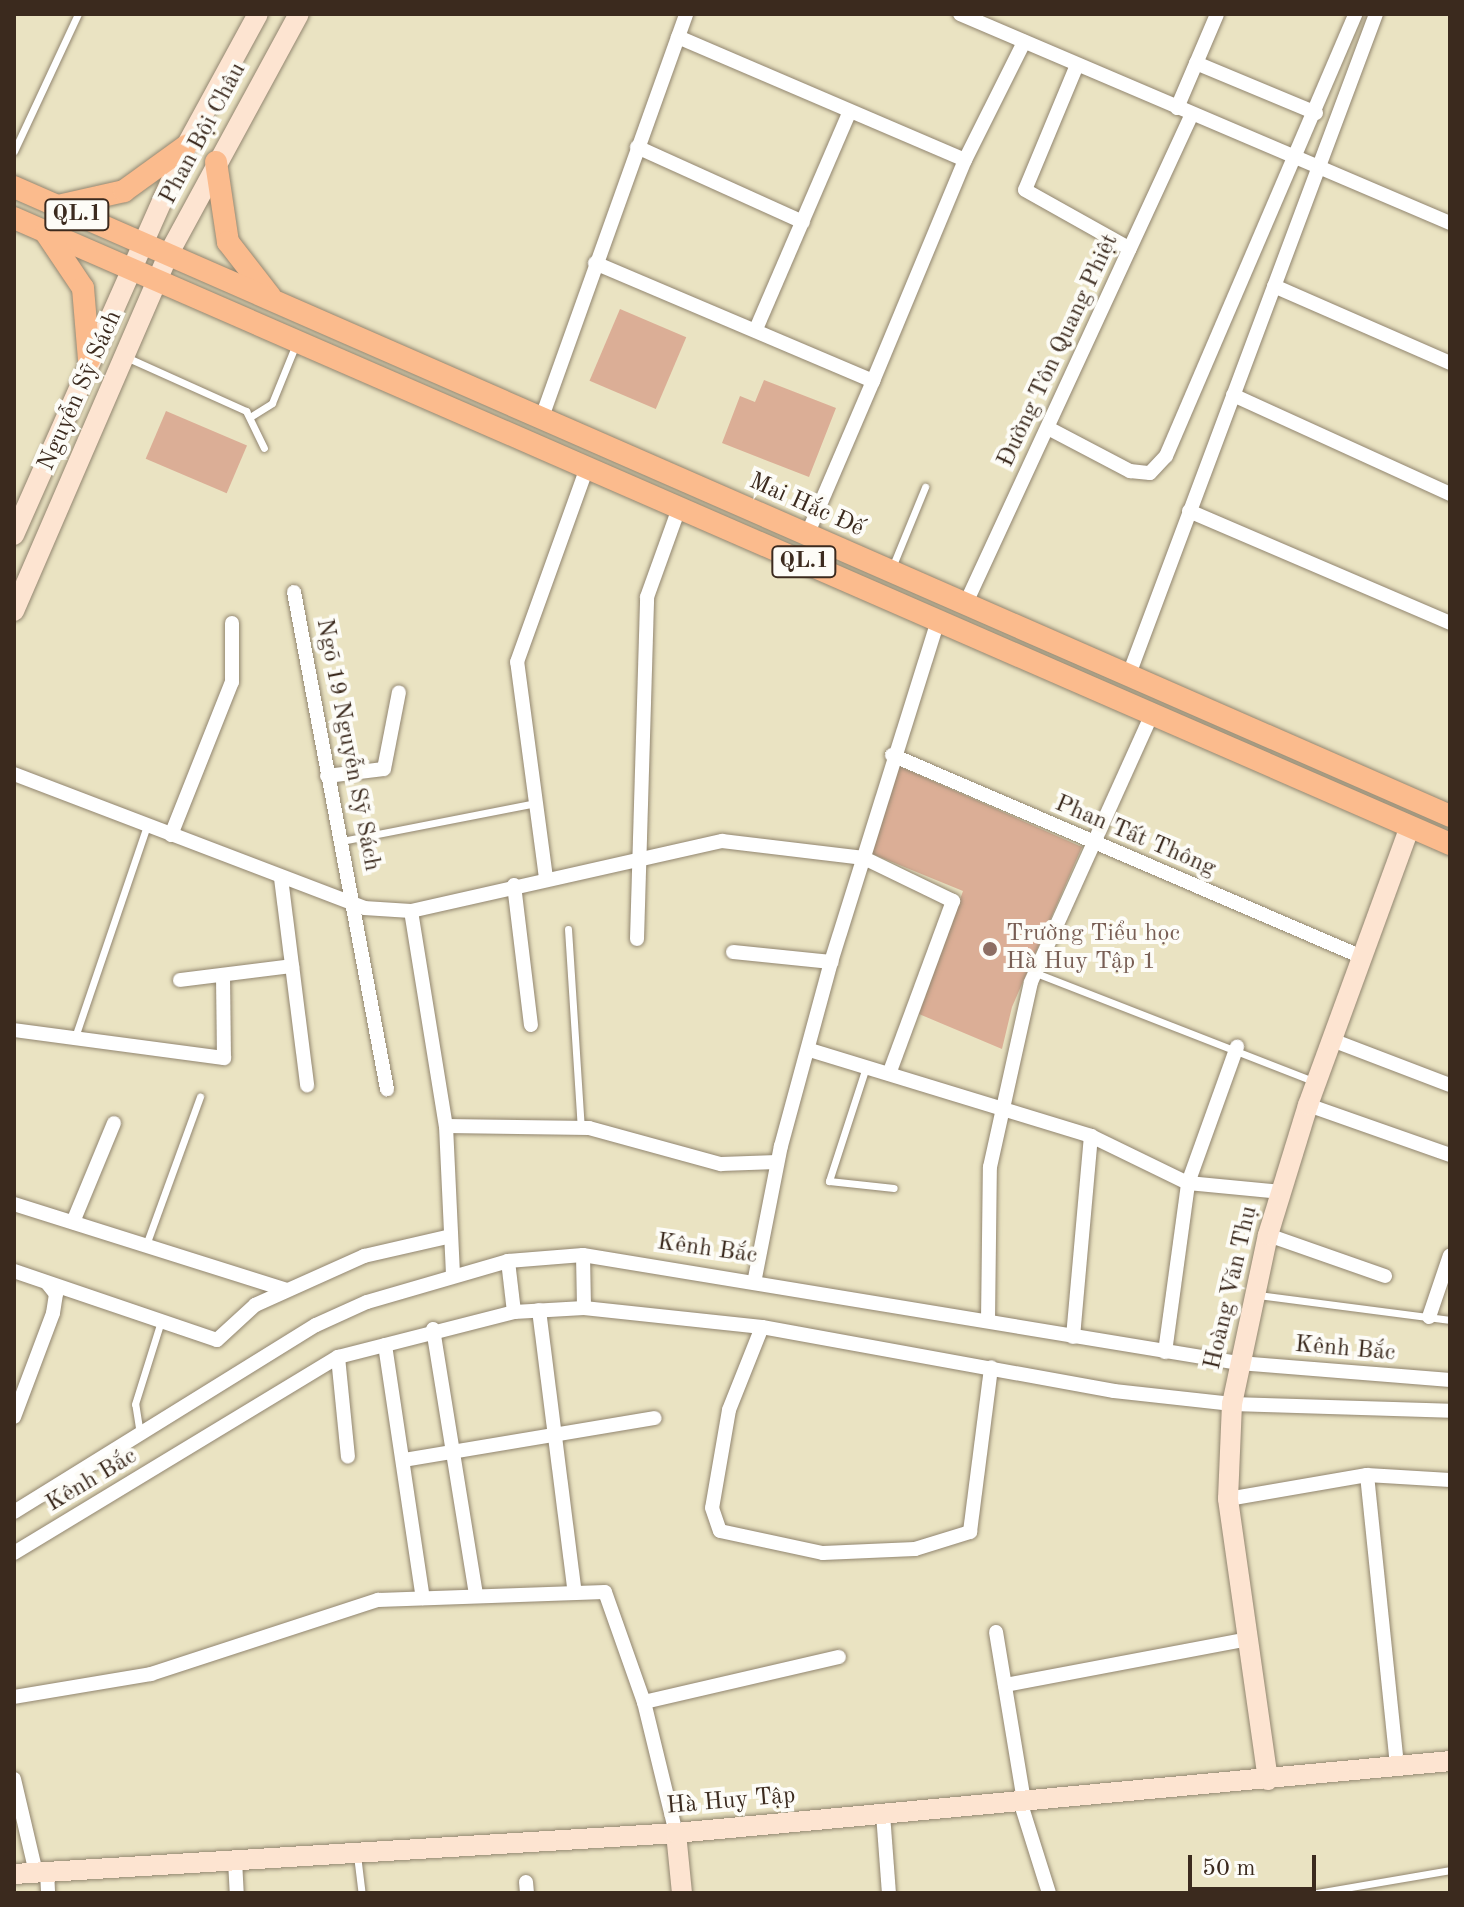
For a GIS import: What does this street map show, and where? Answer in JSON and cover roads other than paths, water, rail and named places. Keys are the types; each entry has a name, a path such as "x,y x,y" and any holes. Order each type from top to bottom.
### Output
{"main road":[{"name":"Phan Bội Châu","path":"130,269 186,146 258,14"},
{"name":"Phan Bội Châu","path":"158,280 216,162 299,14"},
{"path":"58,206 124,191 186,146"},
{"path":"216,162 228,242 274,300"},
{"name":"QL.1","path":"14,187 141,243"},
{"name":"QL.1","path":"14,218 1450,844"},
{"path":"45,232 83,288 89,360"},
{"name":"Mai Hắc Đế","path":"141,243 1450,816"},
{"name":"Nguyễn Sỹ Sách","path":"14,535 130,269"},
{"name":"Nguyễn Sỹ Sách","path":"14,611 158,280"},
{"path":"30,498 56,511"},
{"path":"1246,755 1255,732"},
{"name":"Hoàng Văn Thụ","path":"1268,1780 1228,1499 1232,1404 1268,1235 1308,1105 1410,827"},
{"name":"Hà Huy Tập","path":"14,1874 44,1879 235,1860 676,1833 1450,1761"},
{"path":"676,1833 682,1893"}],"street":[{"path":"542,417 686,14"},
{"path":"960,14 1450,223"},
{"path":"1177,108 1217,14"},
{"path":"1048,428 1130,471 1150,473 1166,456 1297,159 1355,14"},
{"path":"1128,677 1316,167 1376,14"},
{"path":"678,37 965,160"},
{"path":"807,535 965,160 1024,42"},
{"path":"1196,63 1316,113"},
{"path":"1077,65 1025,190 1130,249"},
{"path":"756,329 850,111"},
{"name":"Đường Tôn Quang Phiệt","path":"965,605 1192,114"},
{"path":"637,147 803,222"},
{"path":"595,263 873,381"},
{"path":"1274,286 1450,363"},
{"path":"1233,395 1450,494"},
{"path":"546,878 517,662 587,468"},
{"path":"637,939 642,855 647,597 679,508"},
{"path":"1189,511 1450,623"},
{"name":"Ngõ 19 Nguyễn Sỹ Sách","path":"294,592 327,776 357,906 387,1089"},
{"path":"755,1278 777,1162 810,1050 831,962 892,755 938,621"},
{"path":"171,835 232,682 232,623"},
{"path":"327,776 384,769 399,692"},
{"path":"988,1321 990,1167 1034,973 1152,714"},
{"name":"Phan Tất Thông","path":"892,755 1093,844 1362,957"},
{"path":"14,774 357,906 411,911 642,855 722,841 864,858 953,901 889,1074"},
{"path":"281,878 307,1085"},
{"path":"514,885 531,1025"},
{"path":"411,911 446,1126 453,1274"},
{"path":"733,952 831,962"},
{"path":"180,980 292,966"},
{"path":"14,1030 224,1058 223,975"},
{"path":"1332,1040 1450,1085"},
{"path":"1165,1352 1188,1183 1237,1047"},
{"path":"810,1050 1091,1136 1188,1183 1282,1192"},
{"path":"1308,1105 1450,1155"},
{"path":"73,1222 114,1123"},
{"path":"446,1126 581,1128 721,1164 777,1162"},
{"path":"1073,1337 1091,1136"},
{"path":"14,1204 287,1290"},
{"path":"1268,1235 1385,1276"},
{"path":"14,1271 217,1340 255,1305 287,1290 364,1256 451,1236"},
{"path":"583,1255 584,1308"},
{"name":"Kênh Bắc","path":"14,1512 316,1325 453,1274 508,1261 583,1255 755,1278 1073,1337 1239,1363 1450,1380"},
{"path":"1429,1317 1450,1255"},
{"path":"508,1261 514,1312"},
{"path":"14,1417 53,1313 56,1294 47,1282"},
{"name":"Kênh Bắc","path":"14,1553 338,1357 433,1329 514,1312 584,1308 762,1327 991,1367 1232,1404 1450,1411"},
{"path":"539,1310 574,1589"},
{"path":"762,1327 729,1410 712,1508 720,1531 823,1553 959,1541 970,1532 991,1367"},
{"path":"433,1329 476,1595"},
{"path":"385,1345 423,1598"},
{"path":"338,1357 348,1457"},
{"path":"404,1460 555,1432 654,1418"},
{"path":"1367,1475 1397,1767"},
{"path":"1228,1499 1367,1475 1450,1480"},
{"path":"14,1697 151,1674 378,1600 574,1589 605,1592 614,1605 644,1702 676,1833"},
{"path":"996,1632 1022,1801 1049,1893"},
{"path":"1005,1685 1248,1639"},
{"path":"644,1702 839,1657"},
{"path":"14,1779 44,1879"},
{"path":"883,1814 889,1893"},
{"path":"235,1860 237,1893"}],"lane":[{"path":"14,151 78,14"},
{"path":"250,417 272,403 298,341"},
{"path":"124,356 250,417 264,448"},
{"path":"890,572 925,487"},
{"path":"342,841 536,803"},
{"path":"75,1037 147,826"},
{"path":"568,929 581,1128"},
{"path":"1034,973 1237,1047 1316,1083"},
{"path":"866,1067 829,1181 894,1188"},
{"path":"146,1245 200,1097"},
{"path":"1254,1294 1450,1320"},
{"path":"140,1434 135,1404 161,1321"},
{"path":"357,1853 362,1893"},
{"path":"1316,1893 1450,1870"}],"place":[{"name":"Trường Tiểu học Hà Huy Tập 1","path":"990,949"}]}
